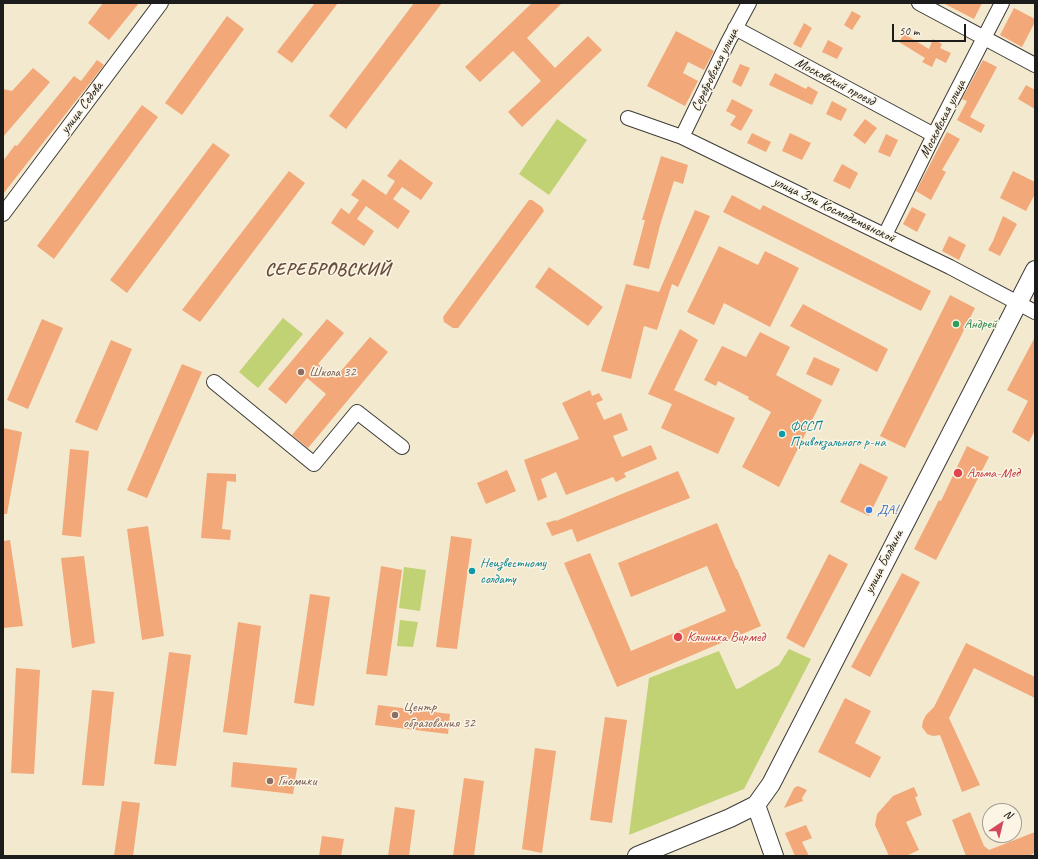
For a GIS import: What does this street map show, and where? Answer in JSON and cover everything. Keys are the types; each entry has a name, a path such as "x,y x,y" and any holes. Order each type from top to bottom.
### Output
{"main road":[{"name":"улица Болдина","path":"756,805 771,784 1035,270"},
{"path":"637,856 730,818 756,805 774,856"}],"street":[{"name":"улица Седова","path":"3,214 161,3"},
{"name":"Серебровская улица","path":"682,137 735,28 749,3"},
{"path":"919,3 1035,65"},
{"name":"Московская улица","path":"885,235 934,135 1002,3"},
{"name":"Московский проезд","path":"735,28 934,135"},
{"name":"улица Зои Космодемьянской","path":"628,118 682,137 950,267 1035,312"},
{"path":"214,382 314,464 357,412 402,447"}],"green space":[{"path":"557,119 587,140 549,195 519,174"},
{"path":"283,318 303,334 258,388 239,372"},
{"path":"404,567 426,570 420,611 399,608"},
{"path":"400,620 418,622 413,647 397,646"},
{"path":"789,649 811,659 744,789 629,835 649,678 719,651 736,689 779,665"}],"building":[{"path":"103,3 139,3 109,40 88,23"},
{"path":"315,3 338,3 292,63 277,52"},
{"path":"414,3 442,3 346,129 329,116"},
{"path":"532,3 562,3 527,38 555,68 588,36 602,50 522,127 508,112 541,81 513,51 480,82 465,67"},
{"path":"943,3 982,3 974,19"},
{"path":"1014,8 1035,19 1035,22 1022,47 1000,35"},
{"path":"852,11 861,16 852,30 844,25"},
{"path":"227,16 244,29 182,115 165,103"},
{"path":"804,23 812,28 801,48 793,44"},
{"path":"676,31 714,51 704,70 688,62 683,73 698,81 685,106 647,86"},
{"path":"904,34 929,49 933,39 942,44 940,48 951,53 946,63 936,58 932,67 922,62 925,58 899,42"},
{"path":"828,40 843,48 837,59 822,52"},
{"path":"97,60 104,65 3,194 3,161 74,76 81,81"},
{"path":"983,60 997,67 970,117 985,125 981,133 957,120 967,101 962,99"},
{"path":"740,64 750,68 741,87 732,82"},
{"path":"33,68 50,82 3,137 3,89 12,91"},
{"path":"775,73 806,89 808,86 818,92 812,105 769,85"},
{"path":"1026,85 1035,90 1035,109 1018,99"},
{"path":"732,99 753,110 741,131 730,125 736,116 726,111"},
{"path":"832,101 847,109 841,121 826,114"},
{"path":"142,105 158,117 54,259 37,246"},
{"path":"865,119 877,128 865,144 853,135"},
{"path":"947,132 960,139 942,170 946,172 931,200 916,191"},
{"path":"752,133 771,142 766,152 747,143"},
{"path":"790,133 811,143 802,160 782,151"},
{"path":"886,134 898,140 890,157 878,152"},
{"path":"213,143 230,155 127,293 110,280"},
{"path":"661,156 688,165 683,184 674,181 660,225 649,269 633,265 645,220 642,220"},
{"path":"400,159 433,183 421,200 402,187 393,199 410,211 398,229 366,206 357,219 374,231 364,246 331,223 341,208 349,214 359,200 351,195 363,179 386,195 395,181 387,176"},
{"path":"842,164 858,173 850,189 833,181"},
{"path":"289,171 305,183 200,322 182,310"},
{"path":"1013,171 1035,182 1035,194 1026,211 1000,198"},
{"path":"732,195 760,210 763,205 931,291 921,311 723,212"},
{"path":"529,200 532,200 542,207 544,211 458,328 453,328 444,322 443,317"},
{"path":"912,207 926,214 917,232 903,224"},
{"path":"695,210 710,216 678,287 672,284 657,330 644,326 631,379 601,371 626,284 659,292"},
{"path":"1003,216 1017,224 1000,256 988,250"},
{"path":"949,236 966,245 959,260 942,251"},
{"path":"719,246 758,265 765,251 799,268 770,327 724,303 714,325 687,312"},
{"path":"549,267 603,307 588,326 535,287"},
{"path":"950,295 975,308 905,448 880,436"},
{"path":"803,304 888,349 877,372 790,326"},
{"path":"42,319 63,328 28,409 7,400"},
{"path":"327,319 344,333 318,364 335,378 370,337 388,352 308,448 292,435 326,394 307,378 286,404 268,389"},
{"path":"680,329 698,340 674,390 735,418 718,454 661,428 672,404 648,394"},
{"path":"760,332 790,347 776,375 822,400 779,487 742,467 771,412 748,399 749,397 718,381 716,386 704,380 722,346 746,357"},
{"path":"1035,337 1035,430 1029,442 1012,432 1028,401 1007,390"},
{"path":"111,340 132,349 97,431 75,422"},
{"path":"814,357 840,369 832,386 806,374"},
{"path":"182,364 202,372 147,498 127,490"},
{"path":"590,390 592,396 599,393 603,400 596,403 604,420 621,413 628,430 613,436 622,457 651,445 657,459 624,473 626,477 616,482 613,477 566,495 556,472 541,479 547,497 538,501 524,460 579,439 562,403"},
{"path":"3,428 22,432 7,514 3,514"},
{"path":"967,446 989,457 936,560 914,549 939,500 941,501"},
{"path":"70,449 89,451 81,537 62,535"},
{"path":"860,463 888,477 869,516 840,502"},
{"path":"507,470 516,491 486,504 477,483"},
{"path":"678,471 690,498 577,542 572,529 552,536 546,523 556,521"},
{"path":"207,473 236,474 236,482 227,481 222,529 231,530 230,540 201,538"},
{"path":"717,523 761,626 617,687 564,563 590,553 631,651 726,611 707,566 631,597 618,563"},
{"path":"148,526 164,636 142,640 127,529"},
{"path":"451,536 472,539 457,649 436,647"},
{"path":"10,540 23,626 3,628 3,541"},
{"path":"829,554 848,564 804,648 786,638"},
{"path":"84,556 95,643 72,648 61,558"},
{"path":"381,566 402,570 387,676 366,674"},
{"path":"902,573 920,582 870,677 851,667"},
{"path":"310,594 330,597 314,706 294,703"},
{"path":"238,622 261,626 247,735 223,732"},
{"path":"966,643 1035,677 1035,698 974,668 949,718 980,785 962,792 940,735 933,736 927,734 922,727 926,715 934,707"},
{"path":"169,652 191,655 176,766 154,764"},
{"path":"16,668 40,670 34,774 11,773"},
{"path":"92,690 114,692 104,786 82,785"},
{"path":"845,698 871,711 855,743 881,757 870,778 818,752"},
{"path":"378,705 450,714 448,734 375,725"},
{"path":"605,717 627,720 612,823 590,820"},
{"path":"535,748 556,751 542,853 522,849"},
{"path":"233,762 297,768 293,794 231,787"},
{"path":"464,778 484,781 474,856 453,856"},
{"path":"798,786 807,790 802,798 803,801 784,808 794,788"},
{"path":"914,787 918,796 915,797 922,815 906,822 919,850 906,856 889,856 875,825 877,814 893,796"},
{"path":"122,801 140,803 133,856 114,856"},
{"path":"395,807 415,810 409,856 388,856"},
{"path":"970,812 982,843 989,850 1007,843 1022,843 1022,837 1035,832 1035,853 1028,856 966,856 952,820"},
{"path":"806,825 812,838 802,842 809,856 795,856 785,833"},
{"path":"322,836 344,839 341,856 319,856"}],"place":[{"name":"Андрей","path":"956,324"},
{"name":"Школа 32","path":"301,372"},
{"name":"ФССП Привокзального р-на","path":"782,434"},
{"name":"Альма-Мед","path":"958,473"},
{"name":"ДА!","path":"869,510"},
{"name":"Неизвестному солдату","path":"472,571"},
{"name":"Клиника Вирмед","path":"678,637"},
{"name":"Центр образования 32","path":"395,715"},
{"name":"Гномики","path":"270,781"}],"district":[{"name":"СЕРЕБРОВСКИЙ","path":"328,270"}]}
